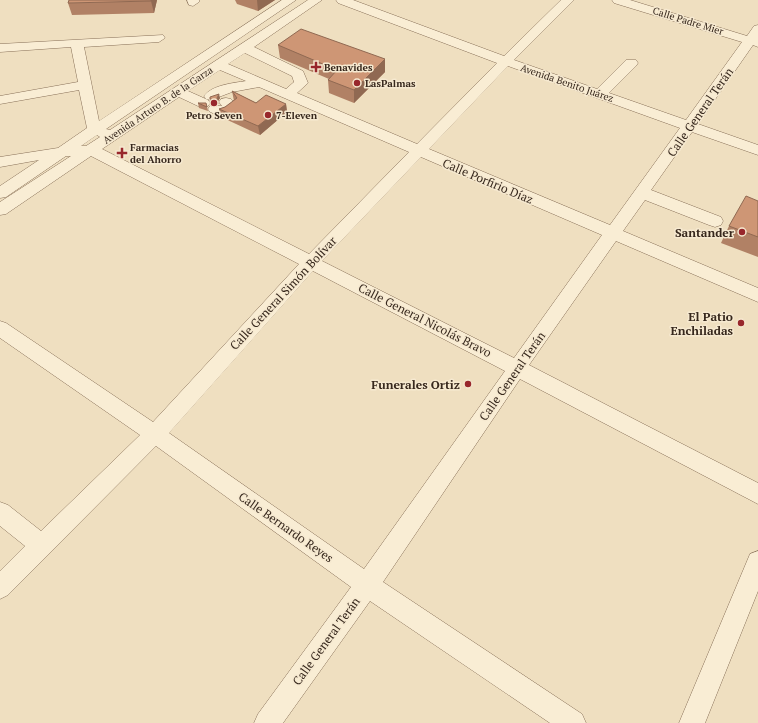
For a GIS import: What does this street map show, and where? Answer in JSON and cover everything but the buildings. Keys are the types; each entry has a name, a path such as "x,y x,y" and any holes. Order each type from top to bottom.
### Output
{"street":[{"name":"Avenida Arturo B. de la Garza","path":"0,193 59,152 290,0"},
{"name":"Avenida Arturo B. de la Garza","path":"0,210 316,0"},
{"name":"Avenida Benito Juárez","path":"342,0 506,61 758,150"},
{"name":"Avenida Benito Juárez","path":"367,0 377,12"},
{"name":"Calle General Simón Bolívar","path":"0,587 155,434 312,262 418,151 568,0"},
{"name":"Calle Padre Mier","path":"618,0 756,37"},
{"name":"Calle General Terán","path":"267,723 367,584 690,126 756,37"},
{"path":"0,48 159,38"},
{"path":"77,43 92,123 95,129 111,137"},
{"path":"245,48 298,74 301,83 288,95"},
{"path":"600,94 631,63"},
{"name":"Calle Porfirio Díaz","path":"219,65 758,295"},
{"path":"184,88 214,102 229,88 260,83"},
{"path":"0,100 84,85"},
{"path":"0,162 59,152 91,150"},
{"name":"Calle General Nicolás Bravo","path":"91,150 518,368 758,494"},
{"path":"643,192 715,221"},
{"name":"Calle Bernardo Reyes","path":"0,328 155,434 367,584 573,723"},
{"path":"0,512 41,545"},
{"path":"692,723 758,562"}],"place":[{"name":"Benavides","path":"316,67"},
{"name":"LasPalmas","path":"357,83"},
{"name":"Petro Seven","path":"214,103"},
{"name":"7-Eleven","path":"268,115"},
{"name":"Farmacias del Ahorro","path":"122,153"},
{"name":"Santander","path":"742,232"},
{"name":"El Patio Enchiladas","path":"741,323"},
{"name":"Funerales Ortiz","path":"468,384"}]}
